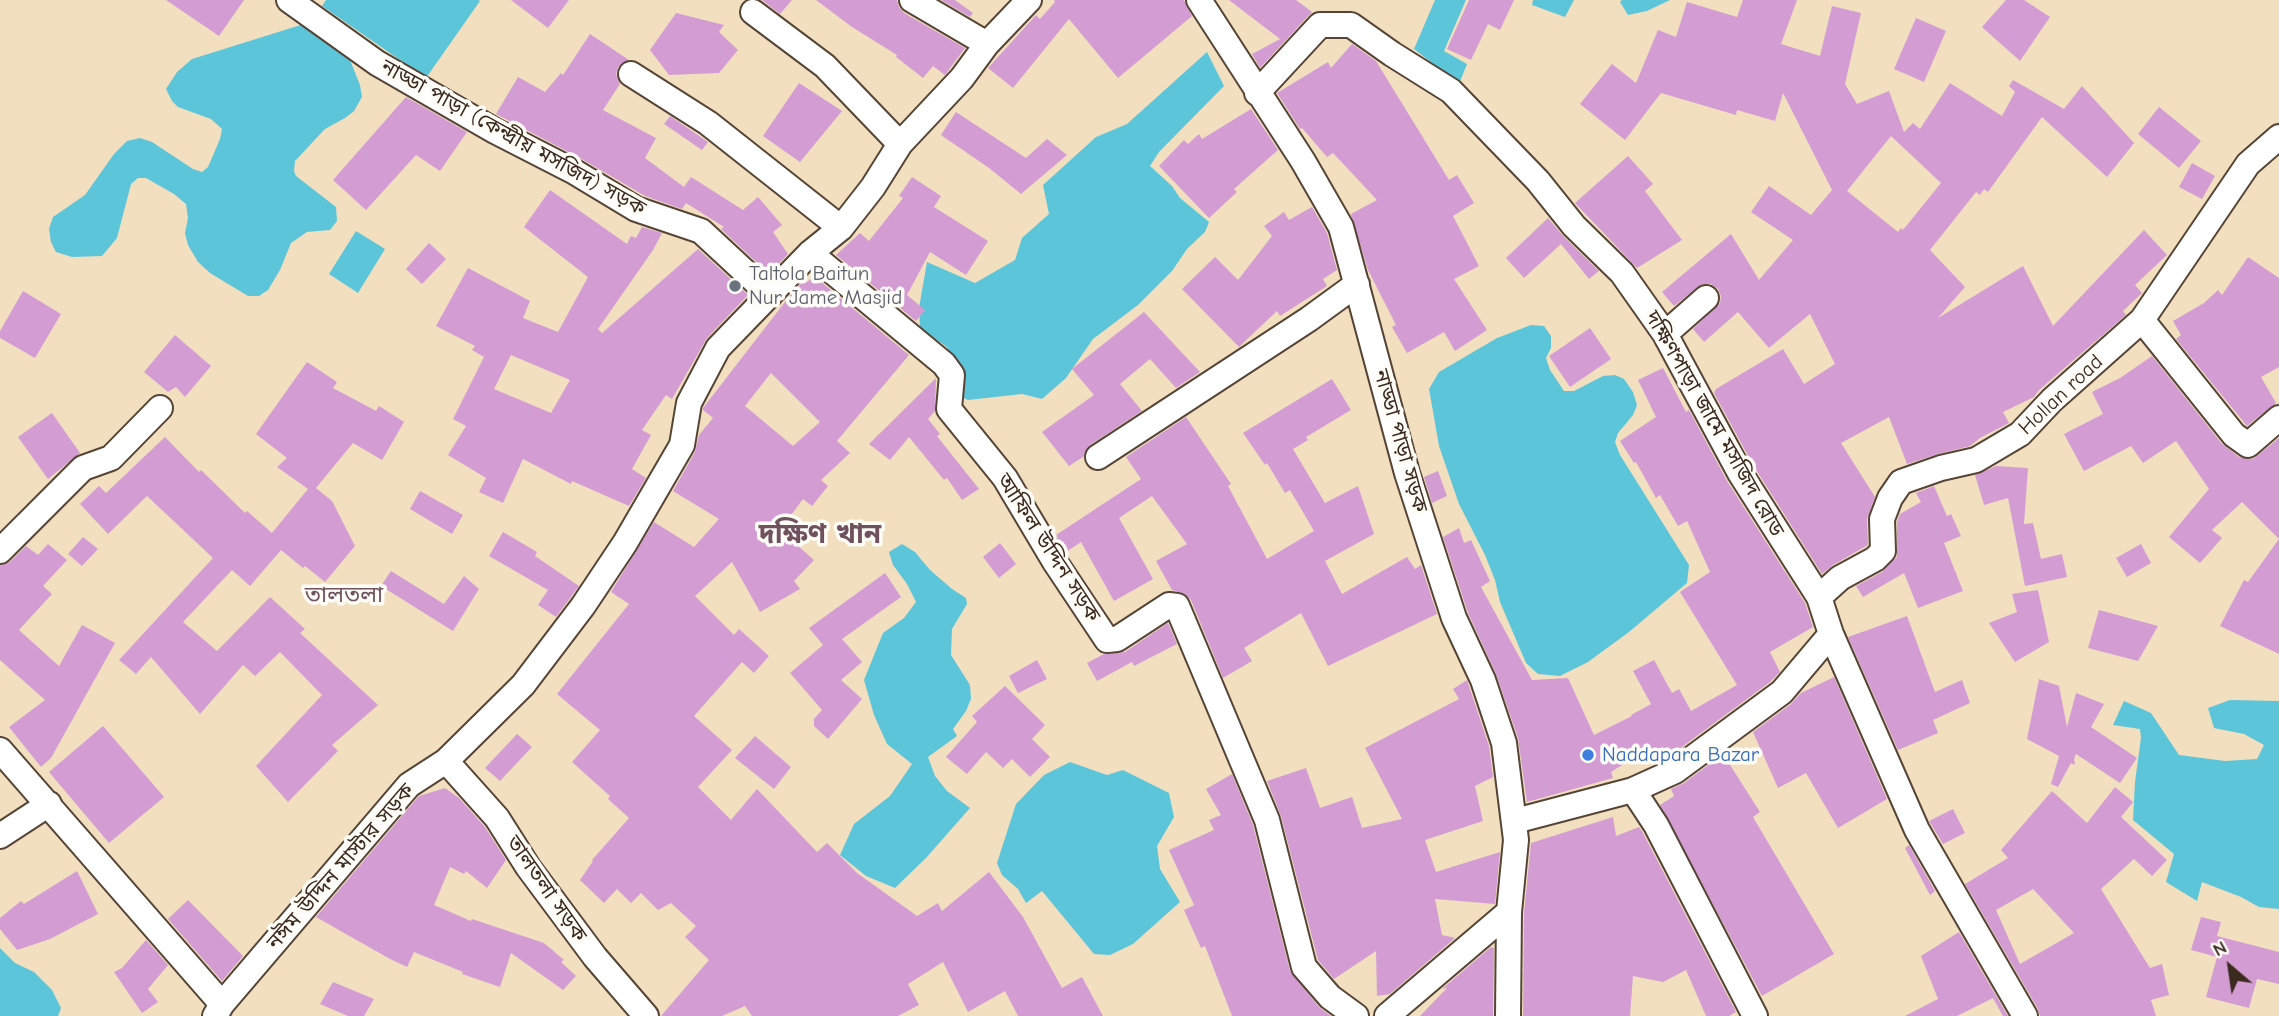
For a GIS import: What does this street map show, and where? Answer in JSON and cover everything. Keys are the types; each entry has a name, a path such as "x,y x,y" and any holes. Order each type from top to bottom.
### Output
{"street":[{"name":"নাড্ডা পাড়া (কেন্দ্রীয় মসজিদ) সড়ক","path":"289,0 377,63 495,131 573,171 636,209 701,231 770,295"},
{"path":"912,0 987,44"},
{"name":"নঈম উদ্দিন মাস্টার সড়ক","path":"218,1010 409,785 446,761 523,685 583,607 625,543 682,445 690,403 718,348 810,253 841,228 873,187 900,144 962,78 987,44 1028,0"},
{"name":"নাড্ডা পাড়া সড়ক","path":"1199,0 1303,161 1341,227 1407,473 1454,618 1483,680 1504,743 1516,840 1509,912 1508,1016"},
{"path":"753,12 825,66 900,144"},
{"name":"দক্ষিণপাড়া জামে মসজিদ রোড","path":"1257,93 1320,25 1351,25 1451,92 1538,181 1574,226 1622,273 1665,334 1740,473 1819,597 1831,634 1917,830 2025,1016"},
{"path":"631,74 708,123 841,228"},
{"name":"Hollan road","path":"1819,597 1840,578 1875,559 1883,551 1882,519 1890,498 1901,482 1941,468 1976,460 2020,434 2052,400 2142,320 2248,164 2279,137"},
{"name":"আফিল উদ্দিন সড়ক","path":"810,253 944,364 952,375 949,409 1005,478 1055,562 1107,640 1117,639 1169,605 1177,606 1267,820 1304,967 1330,997 1356,1016"},
{"path":"1098,457 1309,319 1357,284"},
{"path":"1665,334 1706,298"},
{"path":"2142,320 2234,435 2248,445 2279,418"},
{"path":"0,551 83,468 111,458 160,408"},
{"path":"1515,821 1633,790 1675,771 1782,692 1831,634"},
{"path":"0,750 49,804 218,1010"},
{"name":"তালতলা সড়ক","path":"446,761 496,818 594,957 646,1016"},
{"path":"1633,790 1656,825 1755,1016"},
{"path":"0,836 49,804"},
{"path":"1387,1016 1509,912"}],"water":[{"path":"326,0 480,1 426,78 322,6"},
{"path":"1435,0 1466,0 1444,51 1467,64 1459,84 1414,49"},
{"path":"1533,0 1574,0 1565,17 1532,5"},
{"path":"1670,0 1647,11 1628,15 1620,2"},
{"path":"307,23 350,60 362,97 354,111 325,129 295,161 296,176 336,207 337,221 330,230 307,232 291,243 268,290 259,296 248,296 210,273 198,262 188,245 185,233 188,218 186,204 146,178 138,178 131,184 117,238 102,256 72,257 56,252 49,229 53,217 85,195 114,154 127,141 140,138 152,142 193,169 202,172 208,167 222,129 211,119 178,107 172,101 166,89 177,72 192,59"},
{"path":"1207,52 1224,86 1159,152 1150,166 1172,186 1180,198 1209,222 1205,232 1138,305 1093,339 1066,378 1042,399 1022,394 968,400 955,394 959,367 947,347 920,328 919,308 927,262 975,283 1015,260 1022,238 1049,214 1043,185 1096,137 1127,124"},
{"path":"356,231 385,249 358,293 329,274"},
{"path":"1531,325 1544,326 1551,336 1551,348 1546,358 1550,370 1564,391 1574,391 1603,376 1615,375 1624,379 1633,392 1637,405 1615,442 1620,455 1689,565 1687,583 1629,632 1588,662 1560,676 1538,674 1526,663 1500,602 1485,555 1459,504 1439,446 1429,389 1439,372 1497,338"},
{"path":"902,544 915,552 930,570 966,598 967,604 952,629 951,655 970,685 971,699 953,729 957,736 928,757 935,776 947,791 970,808 895,888 866,876 840,855 854,824 890,796 912,764 887,744 874,715 864,680 883,633 904,618 916,602 893,565 889,552"},
{"path":"2230,700 2279,701 2279,909 2259,907 2202,882 2197,901 2166,882 2174,854 2133,820 2141,738 2140,729 2113,725 2124,701 2151,713 2179,755 2225,761 2257,759 2264,745 2244,734 2214,728 2208,708"},
{"path":"1070,762 1107,775 1123,770 1169,793 1174,817 1157,846 1160,869 1180,902 1133,944 1110,955 1094,954 1042,891 1026,903 1018,889 1002,875 997,863 1016,804 1044,775"},
{"path":"0,948 15,963 34,972 52,990 61,1008 58,1016 0,1016"}],"building":[{"path":"166,0 244,0 219,36"},
{"path":"511,0 569,0 548,28"},
{"path":"762,0 792,0 780,14"},
{"path":"816,0 897,0 904,13 965,48 945,75 933,66 923,78 896,57 897,55 852,27"},
{"path":"941,0 955,0 973,13 970,17"},
{"path":"1054,0 1184,0 1192,16 1118,78 1069,19 1013,88 988,68 1036,15 1040,19"},
{"path":"1229,0 1296,0 1312,12 1260,68 1252,54 1280,39"},
{"path":"1469,0 1514,0 1500,30 1488,24 1471,60 1447,49"},
{"path":"1743,0 1797,0 1781,44 1820,56 1832,6 1861,13 1845,84 1857,104 1889,91 1904,132 1913,123 1920,129 1950,83 2002,116 2015,92 2009,86 2013,80 2064,109 2082,86 2134,143 2107,177 2042,117 1988,192 1984,189 1980,195 1976,192 1930,250 1965,287 1938,318 2023,266 2053,326 2144,230 2167,255 2135,285 2142,293 2123,311 2126,315 2034,397 2003,412 2009,423 1970,446 1907,464 1889,417 1841,443 1875,497 1867,519 1868,545 1822,574 1753,465 1714,393 1716,389 1783,349 1804,384 1835,364 1810,314 1769,348 1738,312 1704,342 1693,329 1720,303 1718,289 1711,284 1702,284 1674,306 1662,292 1731,234 1759,280 1793,240 1751,212 1769,186 1811,215 1832,190 1783,93 1775,121 1737,110 1736,115 1661,93 1625,140 1580,104 1612,64 1636,83 1658,30 1676,37 1687,2 1737,17","holes":["1891,136 1941,183 1903,230 1901,228 1898,232 1847,191"]},
{"path":"2006,0 2024,0 2050,17 2020,61 1982,27"},
{"path":"676,13 724,25 719,32 738,50 719,73 669,75 650,50"},
{"path":"1916,18 1946,31 1924,82 1894,69"},
{"path":"590,34 629,60 618,67 616,74 620,84 603,110 656,138 645,158 684,187 691,177 743,210 758,197 782,225 773,232 788,254 769,274 721,229 724,227 686,203 682,209 645,196 496,114 518,77 545,92 561,73 563,75"},
{"path":"1352,44 1376,61 1449,180 1457,175 1474,203 1453,216 1479,266 1454,279 1487,330 1455,351 1444,332 1407,353 1392,327 1396,325 1368,270 1351,214 1377,200 1333,153 1327,157 1302,128 1300,129 1277,93 1328,62 1331,68"},
{"path":"799,83 842,111 800,162 763,136"},
{"path":"406,97 467,132 440,171 416,155 366,210 333,180"},
{"path":"2159,107 2201,141 2179,168 2138,134"},
{"path":"1251,109 1278,150 1234,189 1237,192 1209,218 1159,166 1184,140 1188,144 1199,134 1202,139"},
{"path":"956,112 1026,158 1047,139 1067,155 1021,194 941,135"},
{"path":"670,116 708,142 702,150 664,124"},
{"path":"1628,156 1653,184 1645,191 1682,240 1637,268 1575,203"},
{"path":"2192,163 2215,176 2202,199 2179,187"},
{"path":"912,177 941,196 934,207 988,241 966,275 930,252 907,295 925,310 916,321 836,255 860,233 869,241 903,198 899,196"},
{"path":"550,190 627,244 631,236 636,238 642,227 662,233 598,329 602,333 698,249 748,295 707,338 672,399 666,395 642,430 651,435 632,469 646,478 629,506 572,481 571,484 523,459 503,503 479,492 486,478 448,455 466,426 453,419 484,357 472,350 475,346 436,326 468,268 530,301 523,318 558,332 588,277 524,227","holes":["511,355 570,380 551,413 494,389"]},
{"path":"1312,207 1327,233 1337,270 1323,279 1327,286 1280,316 1277,311 1239,347 1182,289 1215,257 1238,280 1272,236 1264,226 1284,212 1289,220"},
{"path":"1548,218 1599,271 1589,279 1561,244 1524,278 1506,258"},
{"path":"429,243 446,259 422,284 406,269"},
{"path":"2248,257 2279,278 2279,367 2261,377 2276,403 2247,426 2176,339 2181,335 2173,321 2204,303 2218,290 2222,295"},
{"path":"814,276 909,355 837,441 850,453 821,480 828,486 812,506 803,499 780,530 814,560 794,581 800,589 760,612 732,562 695,596 734,635 739,629 769,656 754,673 742,662 694,716 732,750 698,787 731,820 757,789 817,852 827,843 857,873 917,916 938,903 942,911 989,872 1023,917 1062,988 1082,977 1103,1016 1018,1016 1005,991 968,1012 943,962 908,984 919,1005 898,1016 752,1016 745,1006 722,1016 661,1016 709,960 685,937 696,926 671,903 658,910 641,893 631,903 617,889 604,903 580,880 592,860 629,818 608,799 610,796 572,762 600,730 557,694 629,604 611,592 654,522 694,547 719,519 673,491 695,452 699,435 713,418 703,408 792,293 805,279 807,282","holes":["771,373 820,422 793,446 745,406"]},
{"path":"23,291 61,314 35,358 0,338 0,331"},
{"path":"1144,312 1200,372 1176,388 1150,359 1120,384 1142,411 1090,445 1083,457 1069,466 1042,432 1094,395 1072,369"},
{"path":"1590,328 1611,359 1570,387 1549,356"},
{"path":"175,335 211,366 185,397 176,387 168,392 144,372"},
{"path":"2152,356 2222,444 2239,457 2253,459 2279,438 2279,539 2242,502 2212,530 2222,538 2200,563 2169,537 2209,489 2176,441 2143,463 2131,446 2084,471 2064,434 2103,414 2092,392 2120,378"},
{"path":"307,362 337,382 333,388 376,411 379,406 404,422 382,460 353,443 316,488 332,501 355,546 325,582 281,550 250,586 232,570 183,622 217,651 270,597 305,629 300,633 378,705 332,745 338,751 288,802 256,766 322,695 280,652 255,676 243,665 200,714 151,657 136,674 119,660 213,558 147,496 108,534 80,504 99,486 106,493 165,437 199,472 201,470 245,513 247,511 272,533 308,489 277,467 287,458 256,434"},
{"path":"1663,368 1727,481 1805,603 1813,627 1770,652 1780,672 1770,682 1667,758 1657,763 1649,748 1611,772 1613,778 1527,802 1518,738 1496,674 1468,613 1443,537 1459,528 1464,543 1471,540 1490,581 1481,587 1532,680 1568,678 1594,735 1651,704 1633,671 1654,660 1672,693 1679,689 1691,711 1737,685 1680,592 1710,572 1687,521 1678,526 1660,495 1656,498 1636,462 1634,463 1620,441 1656,417 1638,380"},
{"path":"936,378 935,411 928,419 940,434 937,436 979,489 962,500 947,478 944,480 909,437 890,460 869,444"},
{"path":"1332,379 1351,410 1306,437 1308,440 1293,449 1325,503 1358,486 1374,534 1325,561 1342,594 1407,557 1415,569 1421,565 1437,614 1328,666 1301,613 1244,648 1252,661 1223,678 1191,600 1185,594 1172,590 1156,561 1187,544 1152,496 1119,518 1153,579 1114,601 1081,542 1066,552 1056,535 1141,479 1126,457 1186,417 1231,484 1228,486 1267,559 1314,531 1290,490 1285,493 1267,463 1265,465 1243,433"},
{"path":"52,413 80,453 48,479 18,437"},
{"path":"1996,466 2028,468 2024,524 2033,523 2041,559 2062,554 2067,577 2025,586 2008,498 1984,505 1975,475"},
{"path":"1438,471 1447,496 1432,503 1424,477"},
{"path":"1934,486 1947,516 1951,514 1961,536 1944,543 1963,591 1918,608 1904,573 1863,597 1856,586 1882,572 1897,557 1897,522 1900,514 1921,502 1916,493"},
{"path":"420,491 463,515 452,534 410,509"},
{"path":"503,532 537,552 535,556 579,586 556,617 538,605 548,590 489,556"},
{"path":"83,537 98,549 82,566 68,554"},
{"path":"2279,539 2279,654 2220,626 2244,580 2248,582"},
{"path":"1000,543 1016,564 999,578 983,557"},
{"path":"48,544 67,560 43,586 52,594 19,630 59,666 82,625 115,643 51,758 41,767 9,727 45,700 0,660 0,565 10,562 26,546 38,555"},
{"path":"2141,544 2151,563 2127,577 2116,558"},
{"path":"391,571 444,604 464,576 479,589 453,631 381,586"},
{"path":"885,573 901,597 842,639 862,662 841,680 862,699 828,739 814,726 814,719 822,710 790,673 823,645 809,628"},
{"path":"2038,590 2049,642 2015,662 1989,623 2017,612 2012,594"},
{"path":"2099,610 2158,626 2138,661 2088,648"},
{"path":"1907,616 1935,692 1962,680 1970,703 1933,720 1938,733 1898,750 1848,637"},
{"path":"1168,623 1177,644 1134,666 1132,662 1097,681 1087,663 1104,654 1125,652"},
{"path":"1037,660 1047,679 1018,693 1009,676"},
{"path":"1834,677 1887,799 1838,828 1806,773 1778,788 1753,732 1791,704 1801,693"},
{"path":"2039,679 2059,686 2067,727 2076,693 2104,704 2091,727 2137,758 2120,783 2076,754 2075,765 2071,763 2058,787 2051,784 2059,756 2027,739"},
{"path":"1467,680 1489,746 1493,777 1475,786 1483,821 1425,840 1436,872 1500,852 1495,904 1435,899 1442,935 1455,938 1390,994 1377,996 1376,951 1334,979 1318,960 1281,816 1267,781 1306,768 1320,808 1352,797 1362,828 1402,819 1365,748 1459,699 1453,689"},
{"path":"1005,686 1045,725 1032,739 1050,757 1030,777 1012,759 1003,768 986,752 967,774 946,757 977,722 972,716"},
{"path":"103,726 164,797 109,843 49,772"},
{"path":"517,734 532,747 500,781 485,768"},
{"path":"755,736 791,767 774,789 735,758"},
{"path":"1723,754 1760,812 1753,817 1834,954 1762,996 1660,805 1674,796 1671,789 1684,783"},
{"path":"1232,774 1253,825 1290,971 1319,1007 1331,1016 1232,1016 1205,946 1201,948 1184,910 1194,905 1169,850 1214,830 1209,820 1221,815 1206,789"},
{"path":"2115,787 2133,802 2121,817 2167,860 2152,876 2134,859 2101,889 2150,968 2162,964 2169,995 2151,1000 2156,1016 2040,1016 1965,884 2008,858 2001,850 2052,791 2087,823","holes":["2033,889 2074,933 2020,964 1996,910"]},
{"path":"445,788 459,798 485,827 506,860 487,888 466,871 464,874 450,867 434,905 471,921 472,919 544,943 564,960 561,962 576,976 563,990 511,953 500,987 462,974 463,972 414,952 407,967 316,917 419,796"},
{"path":"1953,809 1965,833 1943,844 1929,821"},
{"path":"1613,817 1616,836 1639,827 1643,833 1736,1012 1729,1016 1706,1016 1686,970 1663,982 1633,976 1630,1016 1523,1016 1524,913 1531,843"},
{"path":"1909,845 1935,891 1930,895 1905,848"},
{"path":"77,871 98,914 50,939 17,950 0,929 0,918 21,901 24,904"},
{"path":"188,900 243,956 222,981 168,919"},
{"path":"2201,917 2221,922 2217,936 2279,952 2279,984 2257,979 2249,1008 2206,997 2217,957 2191,950"},
{"path":"1959,932 2008,1016 2003,1016 1993,998 1957,1016 1905,1016 1938,999 1921,956"},
{"path":"146,940 168,965 148,989 158,1002 142,1013 114,972 122,968"},
{"path":"1491,947 1494,948 1493,1016 1420,1016 1447,988 1442,989"},
{"path":"333,982 374,999 364,1016 348,1016 320,1004"}],"place":[{"name":"Taltola Baitun Nur Jame Masjid","path":"735,286"},
{"name":"Naddapara Bazar","path":"1588,755"}],"district":[{"name":"দক্ষিণ খান","path":"820,535"},
{"name":"তালতলা","path":"344,595"}]}
